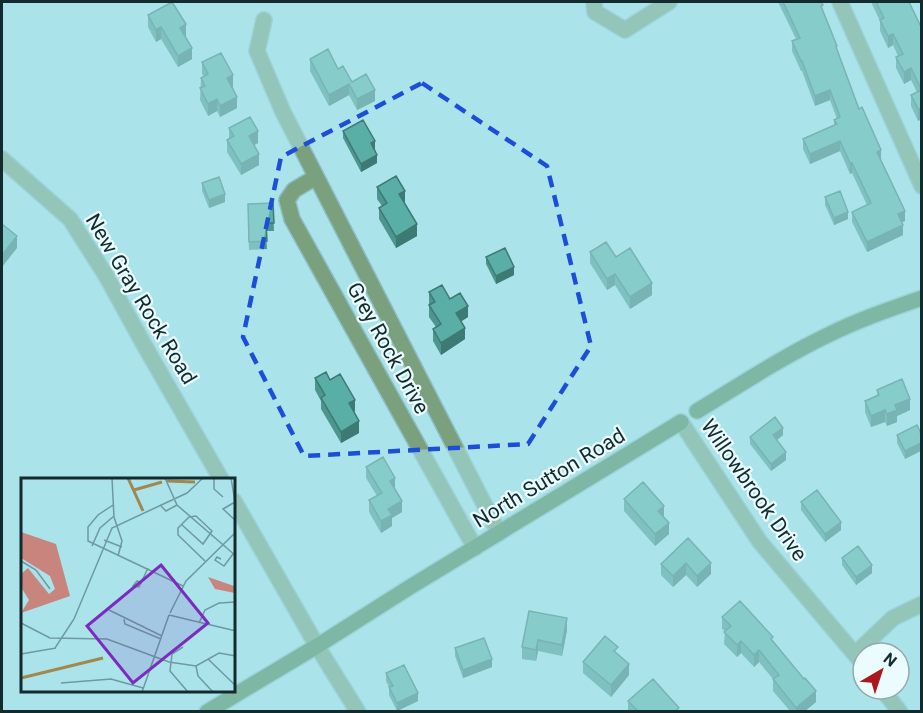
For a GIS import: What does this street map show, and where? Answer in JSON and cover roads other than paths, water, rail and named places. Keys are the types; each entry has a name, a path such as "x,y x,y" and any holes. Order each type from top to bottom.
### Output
{"main road":[{"name":"North Sutton Road","path":"697,411 829,334 921,298"},
{"name":"North Sutton Road","path":"207,711 681,422"}],"street":[{"path":"594,2 595,12 625,30 664,3"},
{"path":"840,2 921,186"},
{"name":"Grey Rock Drive","path":"264,20 257,51 283,112 499,533"},
{"name":"New Gray Rock Road","path":"2,159 70,219 105,274 220,478"},
{"name":"Grey Rock Drive","path":"316,177 294,190 287,200 292,219 475,548"},
{"name":"North Sutton Road","path":"681,422 697,411"},
{"name":"Willowbrook Drive","path":"681,422 760,542 851,650"},
{"path":"236,504 317,646 358,711"},
{"path":"874,641 893,618 921,604"}]}
